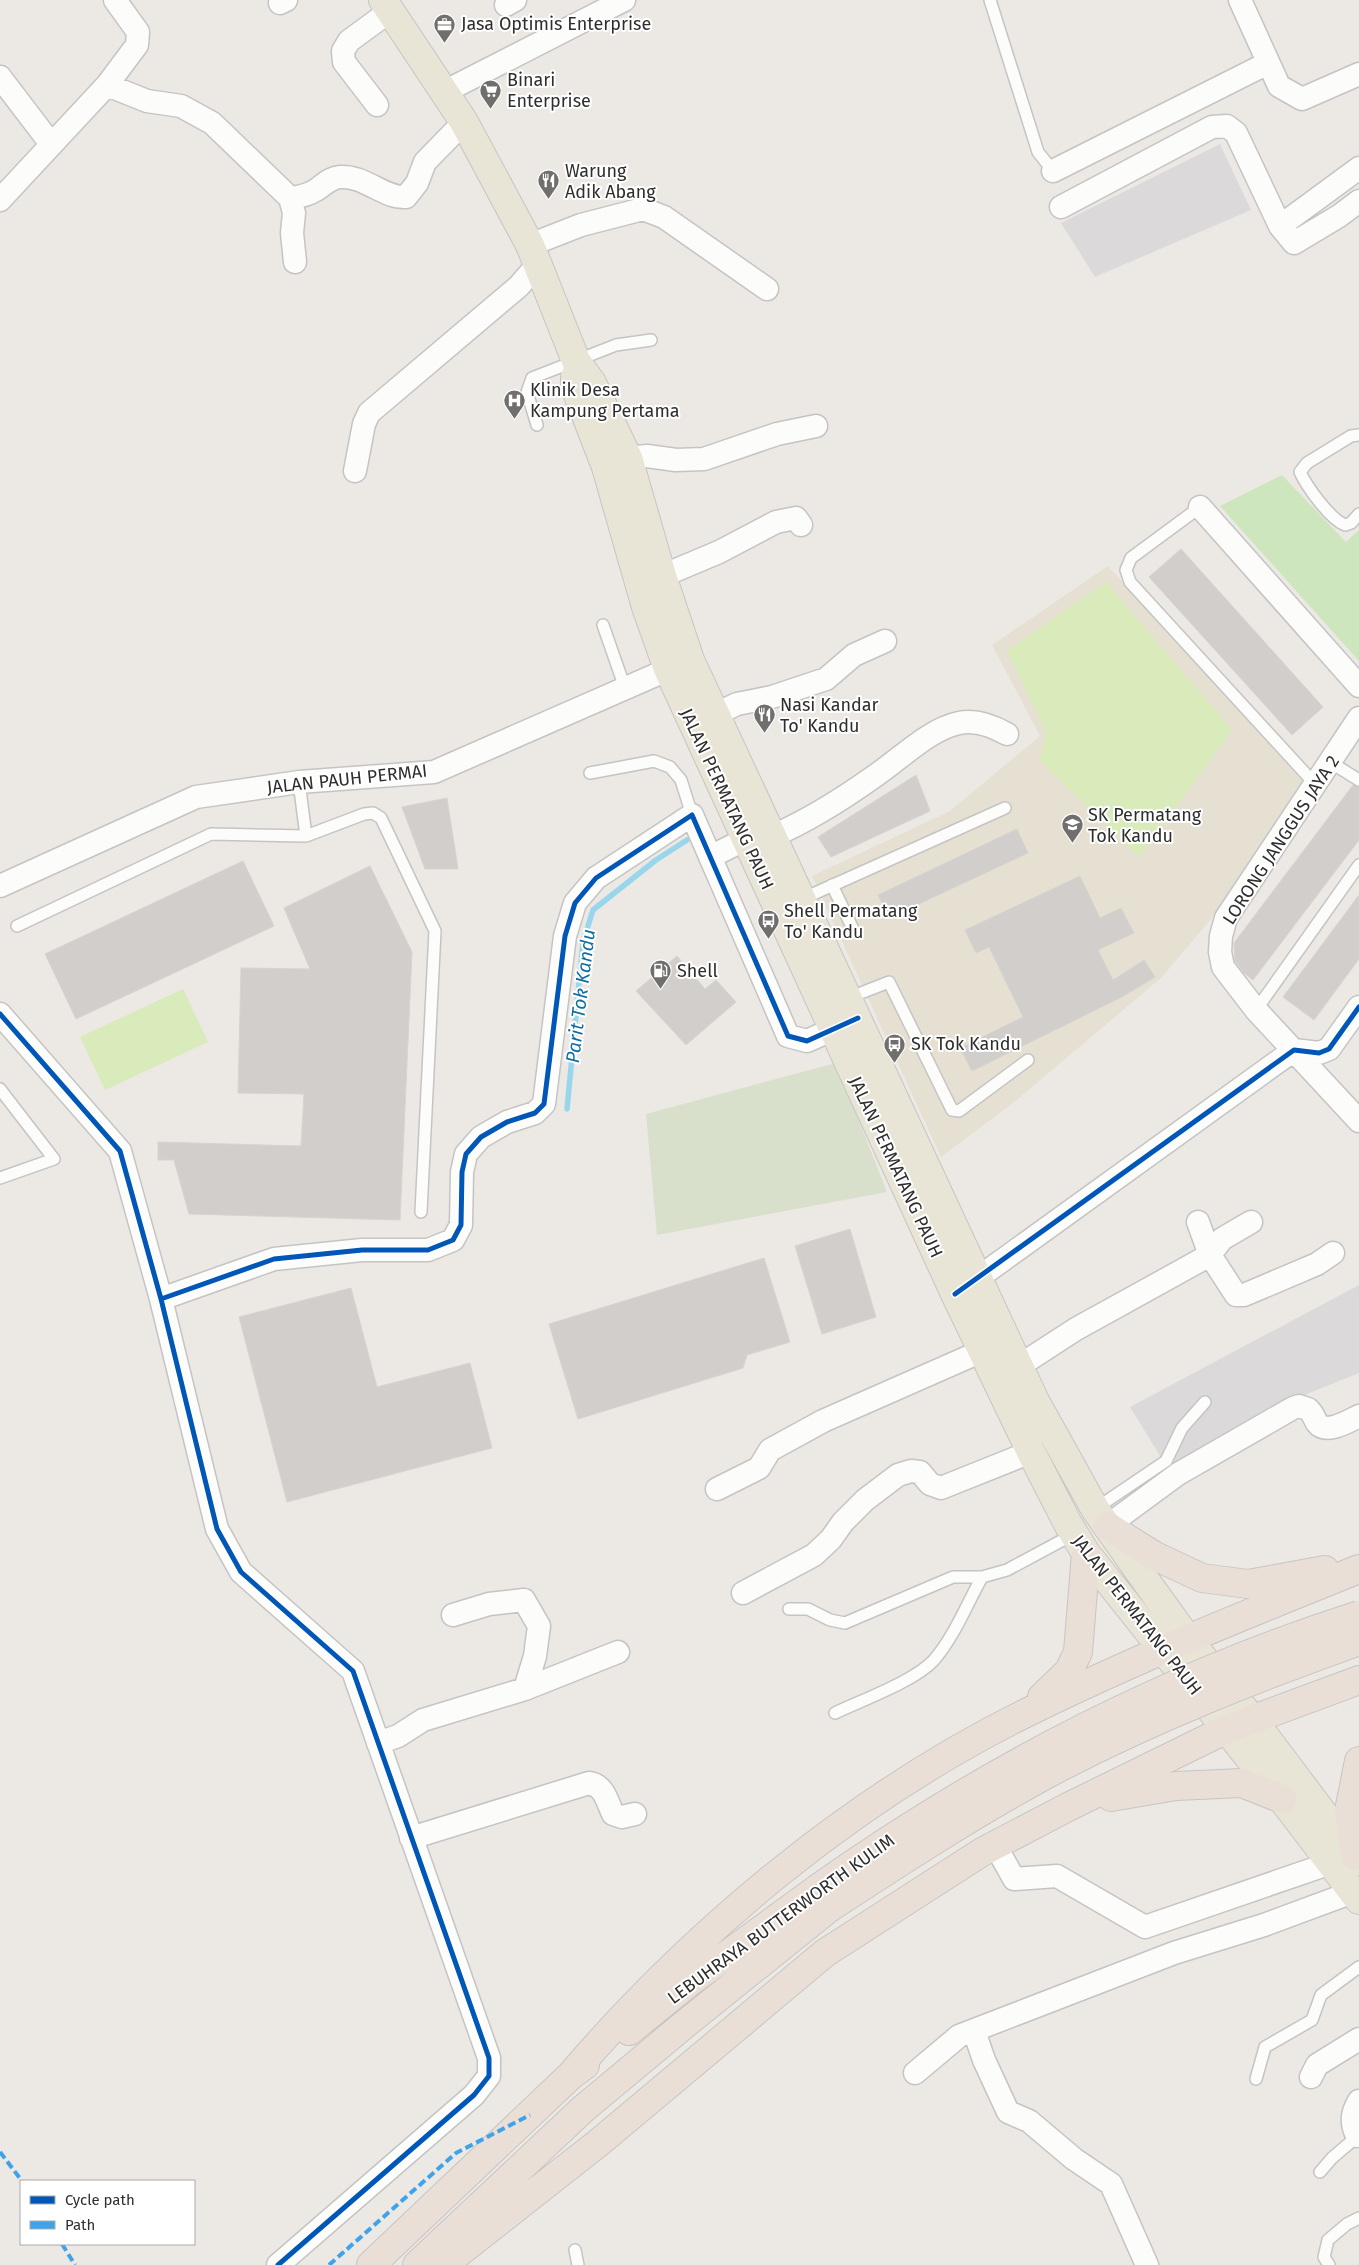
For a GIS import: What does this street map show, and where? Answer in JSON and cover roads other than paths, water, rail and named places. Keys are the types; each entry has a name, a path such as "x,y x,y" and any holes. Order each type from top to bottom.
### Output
{"highway":[{"path":"1101,1517 1155,1556 1202,1578 1248,1584 1359,1567"},
{"path":"1025,1713 1069,1671 1078,1652 1080,1543"},
{"path":"570,2076 613,2026 660,1978 741,1906 800,1857 875,1802 942,1760 1025,1713 1187,1638 1359,1567"},
{"name":"LEBUHRAYA BUTTERWORTH KULIM","path":"417,2265 583,2109 685,2024 823,1899 862,1857 1033,1754 1177,1685 1251,1653 1359,1615"},
{"name":"LEBUHRAYA BUTTERWORTH KULIM","path":"371,2265 570,2076 687,1984 823,1899 947,1834 1066,1765 1189,1706 1261,1676 1359,1641"},
{"path":"443,2265 597,2144 825,1952 995,1846 1068,1807 1227,1729 1359,1680"},
{"path":"1348,1860 1349,1811 1359,1761"},
{"path":"1068,1807 1134,1792 1176,1786 1242,1783 1282,1799"}],"main road":[{"name":"JALAN PERMATANG PAUH","path":"386,6 464,122 534,255 576,361 592,382 628,458 662,576 679,664 746,839 955,1294 1031,1452 1080,1543 1162,1649 1282,1799 1348,1860"},
{"name":"JALAN PERMATANG PAUH","path":"576,361 575,387 606,466 646,607 679,664 716,714 1035,1401 1101,1517 1187,1638 1252,1719 1348,1860 1356,1896"}],"street":[{"path":"0,200 107,85 137,45 138,32 115,0"},
{"path":"444,92 624,0"},
{"path":"1240,0 1279,86 1302,99 1359,74"},
{"path":"377,105 344,62 343,51 349,41 386,6"},
{"path":"1054,171 1268,63"},
{"path":"0,77 51,144"},
{"path":"107,85 147,101 181,106 212,123 290,198 294,214 292,233 295,262"},
{"path":"290,198 301,197 316,190 328,180 340,177 363,181 396,198 406,197 417,183 425,162 464,122"},
{"path":"1061,207 1212,127 1227,126 1236,133 1280,226 1294,242 1339,216 1359,201"},
{"path":"1280,226 1359,168"},
{"path":"355,472 364,424 369,413 519,286 534,255 581,225 643,209 664,217 767,289"},
{"path":"628,458 647,456 676,460 704,460 777,434 816,426"},
{"path":"1200,508 1359,686"},
{"path":"662,576 719,552 776,522 796,518 802,525"},
{"path":"716,714 737,704 772,697 826,679 854,655 885,641"},
{"name":"JALAN PAUH PERMAI","path":"0,886 196,797 299,782 434,772 679,664"},
{"name":"LORONG JANGGUS JAYA 2","path":"1256,1010 1223,967 1220,952 1221,936 1226,918 1359,718"},
{"path":"773,836 798,825 872,779 940,729 961,722 988,724 1007,734"},
{"path":"161,1299 274,1259 362,1250 428,1250 453,1240 461,1225 462,1172 466,1154 481,1136 507,1122 535,1113 544,1104 565,936 575,903 596,878 692,816 788,1036 807,1041 833,1030 853,1008"},
{"path":"710,857 746,839"},
{"path":"955,1294 1294,1050 1319,1053 1329,1049 1359,1007"},
{"path":"1256,1010 1359,1121"},
{"path":"0,1014 120,1151 161,1299 217,1529 241,1572 353,1671 489,2058 489,2076 474,2095 278,2265"},
{"path":"1198,1222 1210,1255 1236,1295 1244,1296 1310,1267 1333,1254"},
{"path":"1019,1366 1076,1329 1210,1255 1222,1239 1251,1222"},
{"path":"717,1489 759,1468 770,1450 823,1421 982,1351"},
{"path":"1101,1517 1293,1408 1299,1406 1308,1409 1318,1425 1323,1427 1338,1426 1359,1416"},
{"path":"742,1593 814,1555 831,1539 843,1522 865,1500 898,1475 911,1471 920,1472 930,1484 940,1488 1031,1452"},
{"path":"453,1615 490,1604 524,1600 539,1626 535,1656 525,1690"},
{"path":"378,1743 398,1736 423,1720 525,1690 618,1652"},
{"path":"411,1838 589,1783 596,1784 601,1788 613,1814 622,1817 635,1814"},
{"path":"995,1846 1014,1879 1057,1876 1145,1926 1348,1860"},
{"path":"915,2073 959,2036 1174,1953 1356,1896"},
{"path":"974,2031 984,2060 1008,2112 1029,2121 1074,2159 1111,2184 1147,2265"},
{"path":"1311,2077 1317,2066 1359,2039"},
{"path":"1358,2136 1351,2124 1354,2109 1359,2101"}],"lane":[{"path":"990,0 1038,152 1054,171"},
{"path":"537,426 527,392 532,378 616,345 651,340"},
{"path":"1359,435 1351,436 1307,464 1300,472 1304,481 1337,522 1345,525 1351,523 1359,514"},
{"path":"1200,508 1131,558 1126,570 1130,582 1315,784"},
{"path":"603,625 625,688"},
{"path":"590,772 654,761 670,767 681,780 692,816"},
{"path":"1330,762 1359,780"},
{"path":"299,782 306,836"},
{"path":"802,898 1006,808"},
{"path":"17,926 211,834 306,836 364,814 373,813 381,818 434,931 421,1212"},
{"path":"1256,1010 1359,865"},
{"path":"832,885 852,927"},
{"path":"853,1008 889,982 952,1110 959,1111 1028,1060"},
{"path":"0,1089 54,1159 0,1178"},
{"path":"1101,1517 1166,1462 1182,1428 1204,1402"},
{"path":"790,1609 808,1609 830,1620 845,1623 953,1577 982,1577 1007,1570 1080,1543"},
{"path":"836,1713 907,1679 933,1661 953,1631 982,1577"},
{"path":"1256,2079 1265,2047 1312,2020 1321,1995 1359,1967"},
{"path":"1320,2172 1332,2158 1358,2136"},
{"path":"1329,2265 1324,2257 1328,2240 1347,2224 1359,2218"},
{"path":"575,2250 578,2265"}],"waterway":[{"name":"Parit Tok Kandu","path":"567,1109 583,942 593,910 656,860 687,840"}],"place":[{"name":"Jasa Optimis Enterprise","path":"445,43"},
{"name":"Binari Enterprise","path":"491,109"},
{"name":"Warung Adik Abang","path":"549,200"},
{"name":"Klinik Desa Kampung Pertama","path":"514,419"},
{"name":"Nasi Kandar To' Kandu","path":"764,734"},
{"name":"SK Permatang Tok Kandu","path":"1072,844"},
{"name":"Shell Permatang To' Kandu","path":"768,940"},
{"name":"Shell","path":"661,990"},
{"name":"SK Tok Kandu","path":"895,1063"}]}
